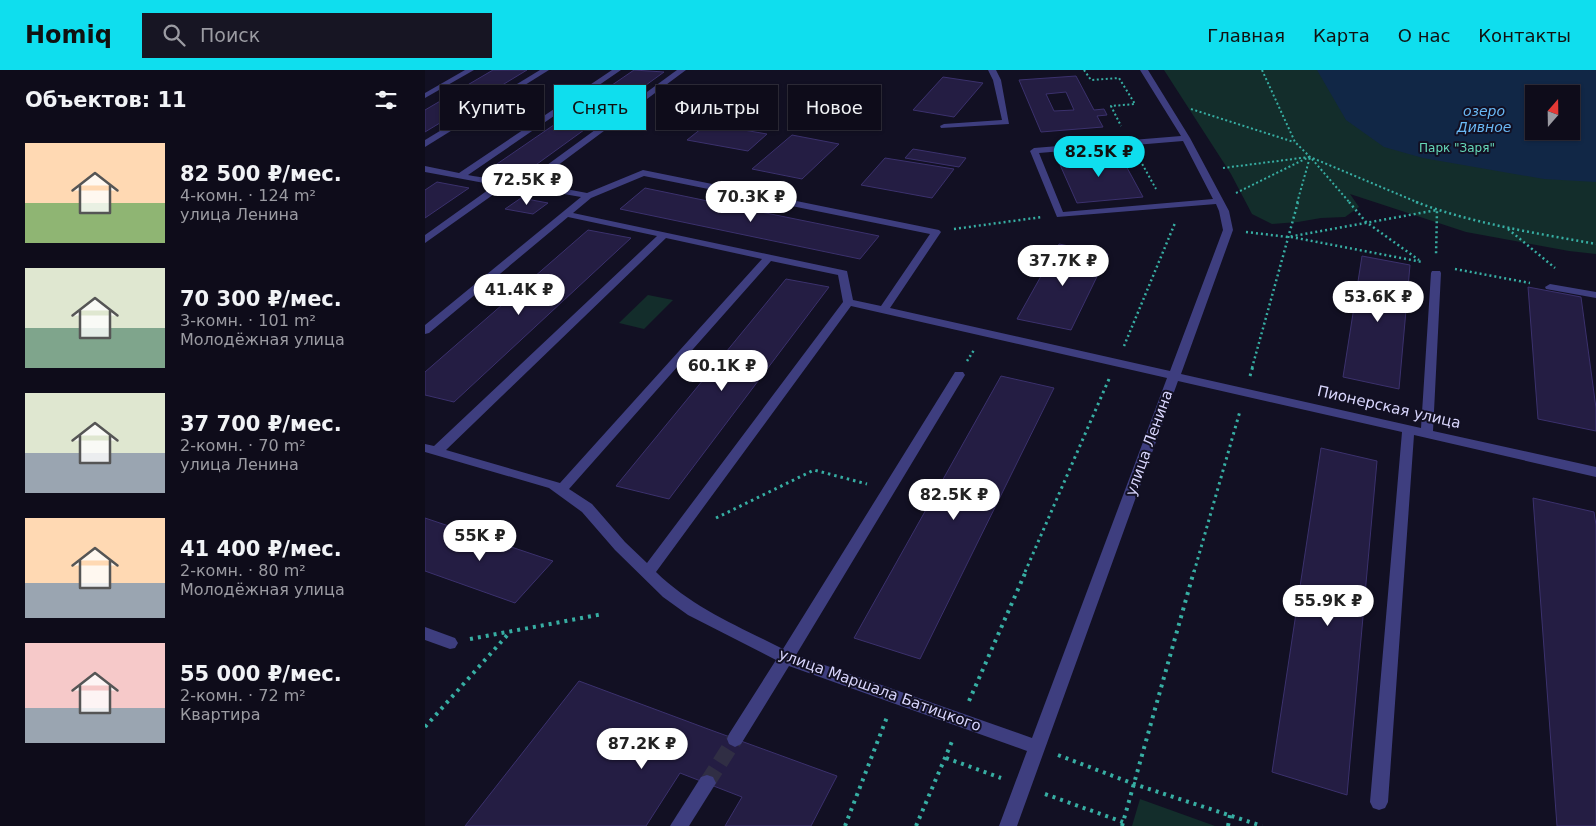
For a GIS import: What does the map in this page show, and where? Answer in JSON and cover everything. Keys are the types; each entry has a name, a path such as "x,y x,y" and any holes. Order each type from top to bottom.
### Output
{"street":[{"path":"425,96 471,70"},
{"path":"425,144 545,70"},
{"path":"460,176 617,70"},
{"path":"427,172 502,184 518,183 535,178 682,70"},
{"path":"944,126 1006,122 997,80 992,70"},
{"path":"1144,70 1185,138 1219,201 1224,211 1228,230"},
{"path":"1185,138 1034,151 1059,215 1219,201"},
{"path":"425,331 588,196 643,172 936,232 884,310"},
{"path":"518,183 588,196"},
{"path":"425,240 502,184"},
{"path":"565,214 843,273 848,302 647,574"},
{"name":"улица Ленина","path":"1008,826 1228,230"},
{"path":"431,450 665,234"},
{"path":"561,490 769,257"},
{"path":"1427,432 1436,273"},
{"path":"1551,287 1596,295"},
{"name":"Пионерская улица","path":"848,302 1175,374 1596,472"},
{"path":"735,739 959,375"},
{"path":"1379,802 1408,428"},
{"name":"улица Маршала Батицкого","path":"431,450 553,485 587,508 647,574 668,593 693,611 786,658 1037,747"},
{"path":"425,633 450,643"},
{"path":"679,826 707,783"}],"path":[{"path":"916,826 1176,225 1111,106 1135,104 1119,78 1091,80 1084,70"},
{"path":"1262,70 1295,142 1366,222 1436,273"},
{"path":"1183,106 1295,142"},
{"path":"1219,201 1310,157"},
{"path":"1122,826 1246,391 1310,157"},
{"path":"1203,171 1310,157 1437,210 1507,228 1596,244"},
{"path":"1228,230 1288,236 1437,210"},
{"path":"1436,273 1437,210"},
{"path":"936,232 1059,215"},
{"path":"1507,228 1584,293"},
{"path":"959,375 985,332"},
{"path":"715,518 814,470 889,490"},
{"path":"450,643 603,614"},
{"path":"425,727 511,631"},
{"path":"845,826 880,732 888,716"},
{"path":"1037,747 1134,784 1262,826"},
{"path":"1228,826 1230,816"}],"green space":[{"name":"Парк \"Заря\"","path":"1164,70 1596,70 1596,254 1569,251 1466,232 1350,194 1359,207 1345,217 1272,224 1252,214 1231,174"},
{"path":"648,295 673,300 644,329 619,323"},
{"path":"1140,799 1215,826 1132,826"}],"water":[{"name":"озеро Дивное","path":"1317,70 1596,70 1596,182 1544,179 1423,158 1384,147 1346,120"}],"building":[{"path":"493,70 527,70 502,85 468,85"},
{"path":"634,70 664,72 646,85 612,85"},
{"path":"1076,76 1094,110 1104,109 1107,115 1097,116 1103,127 1041,132 1019,80","holes":["1066,92 1074,110 1054,111 1046,94"]},
{"path":"943,77 983,83 954,117 913,110"},
{"path":"440,101 440,123 425,132 425,110"},
{"path":"554,125 554,130 584,130 526,172 494,166"},
{"path":"700,130 743,130 767,134 748,151 687,140"},
{"path":"792,135 839,144 802,179 752,169"},
{"path":"913,149 966,158 959,167 905,158"},
{"path":"1119,153 1143,197 1077,203 1057,158"},
{"path":"885,158 954,169 932,198 861,185"},
{"path":"437,182 469,188 425,218 425,190"},
{"path":"645,188 879,236 860,259 620,209"},
{"path":"521,198 548,203 533,214 505,209"},
{"path":"588,230 631,238 454,402 425,395 425,372"},
{"path":"1059,244 1108,254 1071,330 1017,319"},
{"path":"1362,256 1410,265 1399,389 1343,377"},
{"path":"786,279 829,287 669,499 616,486"},
{"path":"1528,287 1581,297 1596,408 1596,431 1538,419"},
{"path":"1001,376 1054,388 920,659 854,638"},
{"path":"1321,448 1377,461 1347,795 1272,772"},
{"path":"1533,498 1594,512 1596,525 1596,826 1557,826"},
{"path":"425,518 553,561 515,603 425,571"},
{"path":"579,681 837,776 811,826 725,826 742,797 680,773 646,826 465,826"}],"tunnel":[{"path":"707,783 735,739"}]}
